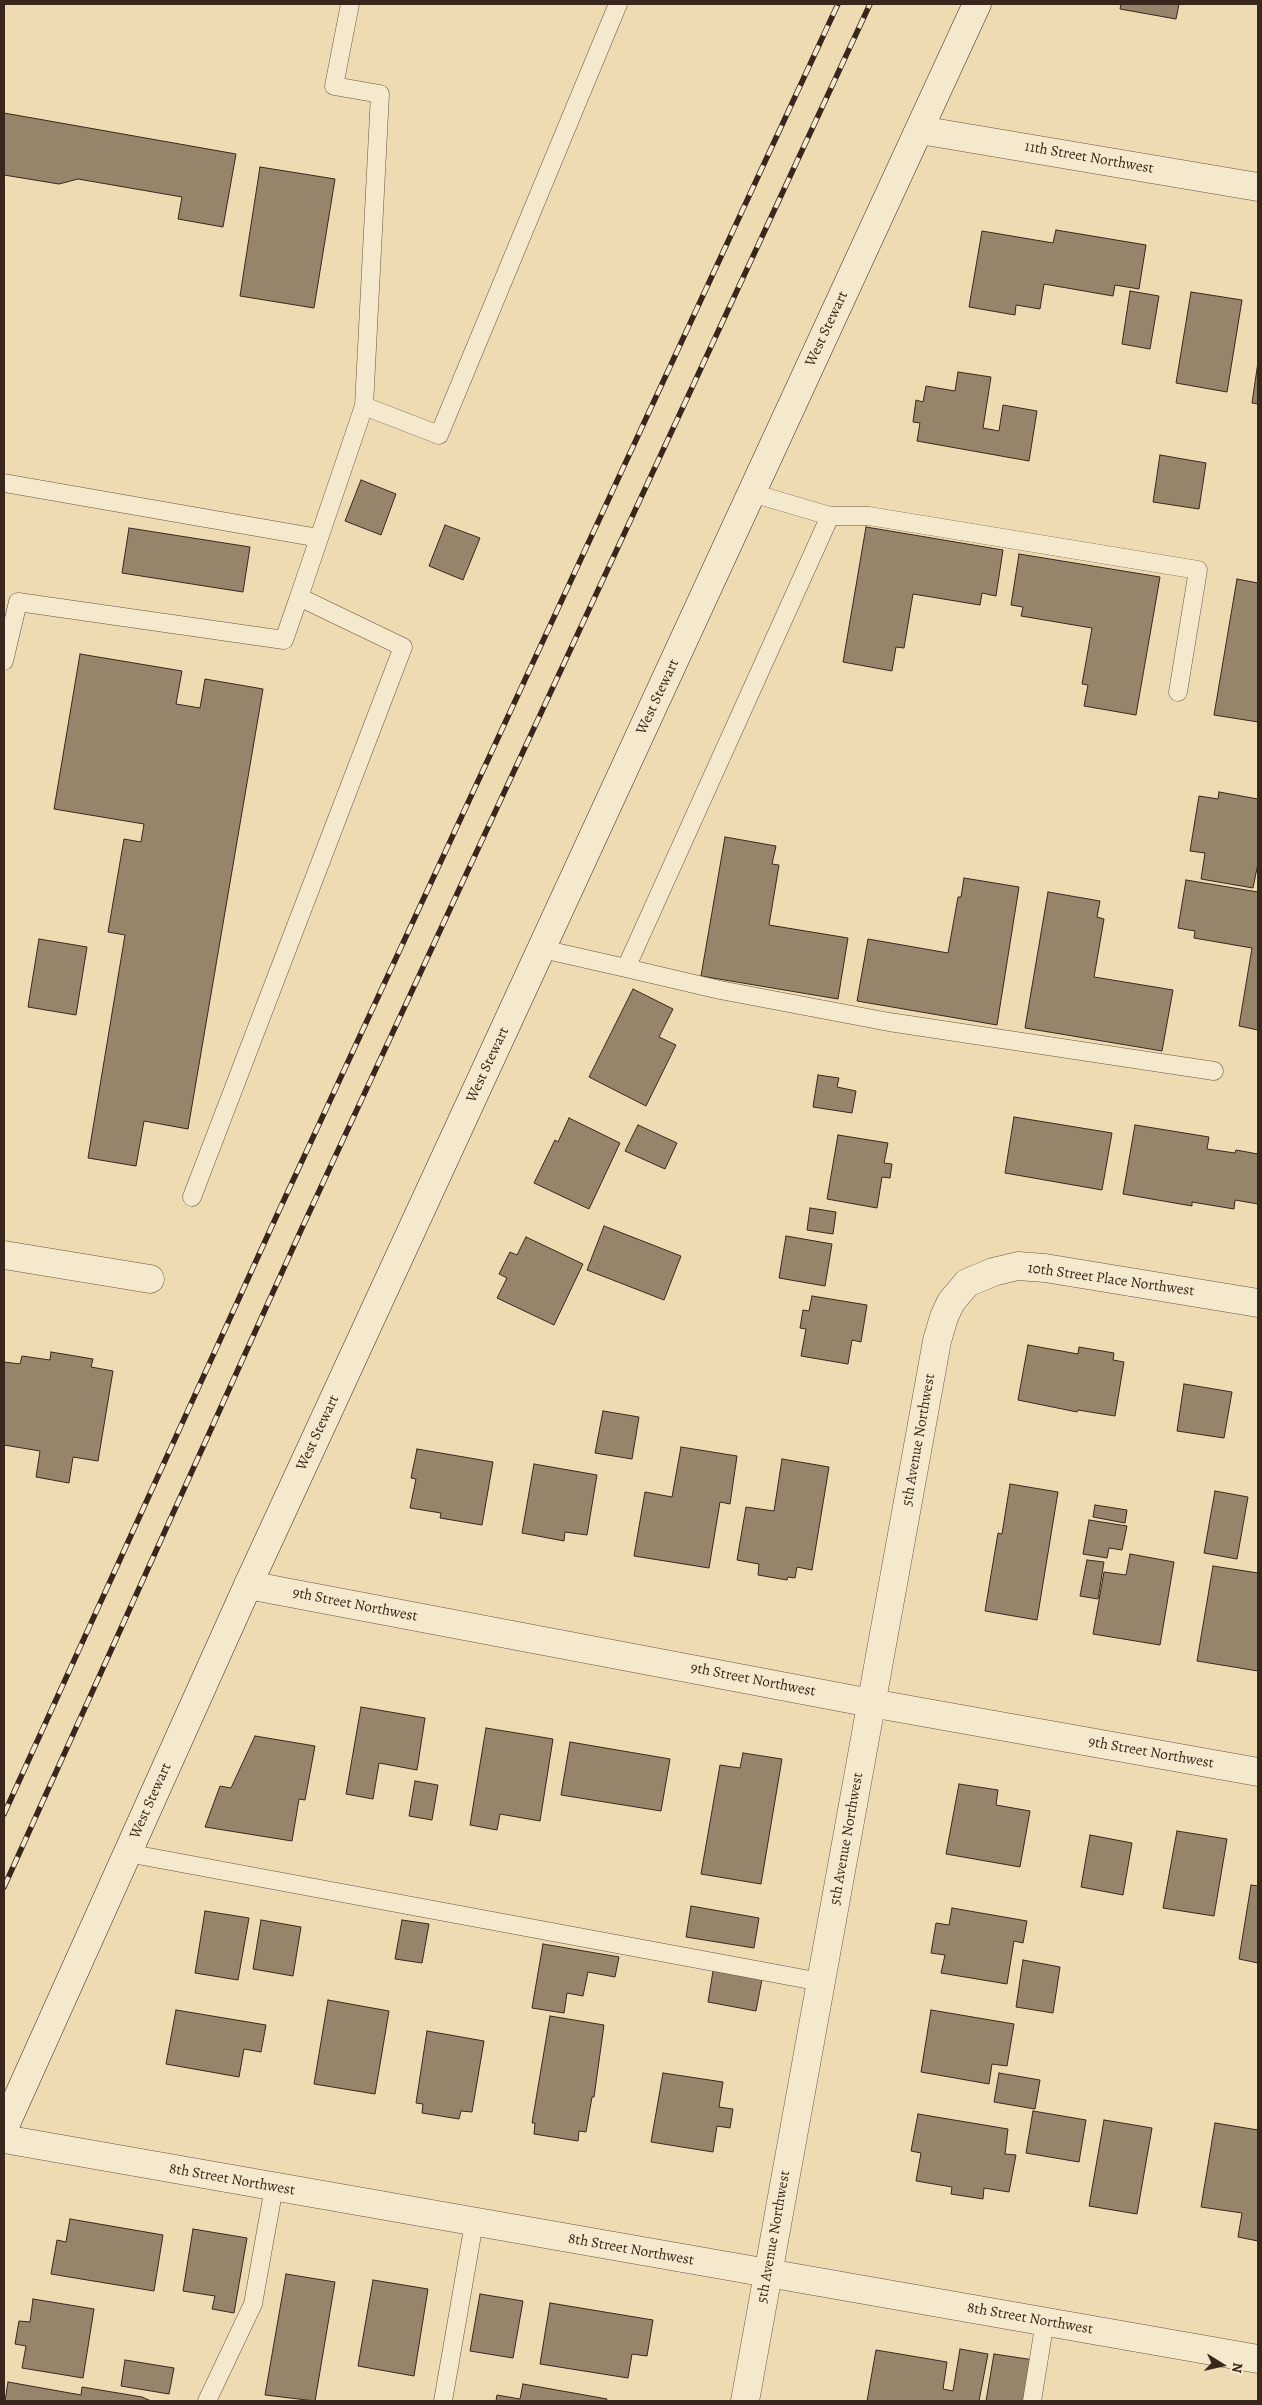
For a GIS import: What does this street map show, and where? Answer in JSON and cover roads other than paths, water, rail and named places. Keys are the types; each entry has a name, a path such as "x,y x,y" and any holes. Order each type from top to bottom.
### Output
{"street":[{"name":"West Stewart","path":"4,2128 248,1585 977,4"},
{"name":"11th Street Northwest","path":"920,130 1258,187"},
{"path":"4,1255 150,1278"},
{"name":"10th Street Place Northwest","path":"967,1283 994,1272 1018,1266 1045,1268 1258,1302"},
{"name":"5th Avenue Northwest","path":"745,2401 937,1341 944,1317 951,1302 967,1283"},
{"name":"9th Street Northwest","path":"248,1585 871,1703 1258,1772"},
{"name":"8th Street Northwest","path":"4,2139 474,2223 1258,2358"}],"lane":[{"path":"4,661 18,602 284,640 364,406 380,94 334,86 350,4"},
{"path":"364,406 439,435 618,4"},
{"path":"4,483 319,538"},
{"path":"752,493 830,516 869,516 1198,570 1178,692"},
{"path":"626,968 830,516"},
{"path":"192,1197 403,647 299,597"},
{"path":"542,949 720,990 888,1022 1214,1071"},
{"path":"128,1854 821,1982"},
{"path":"207,2401 253,2304 274,2187"},
{"path":"443,2401 474,2223"},
{"path":"1032,2401 1045,2321"}],"railway":[{"path":"4,1814 277,1215 838,4"},
{"path":"4,1887 302,1228 870,4"}]}
